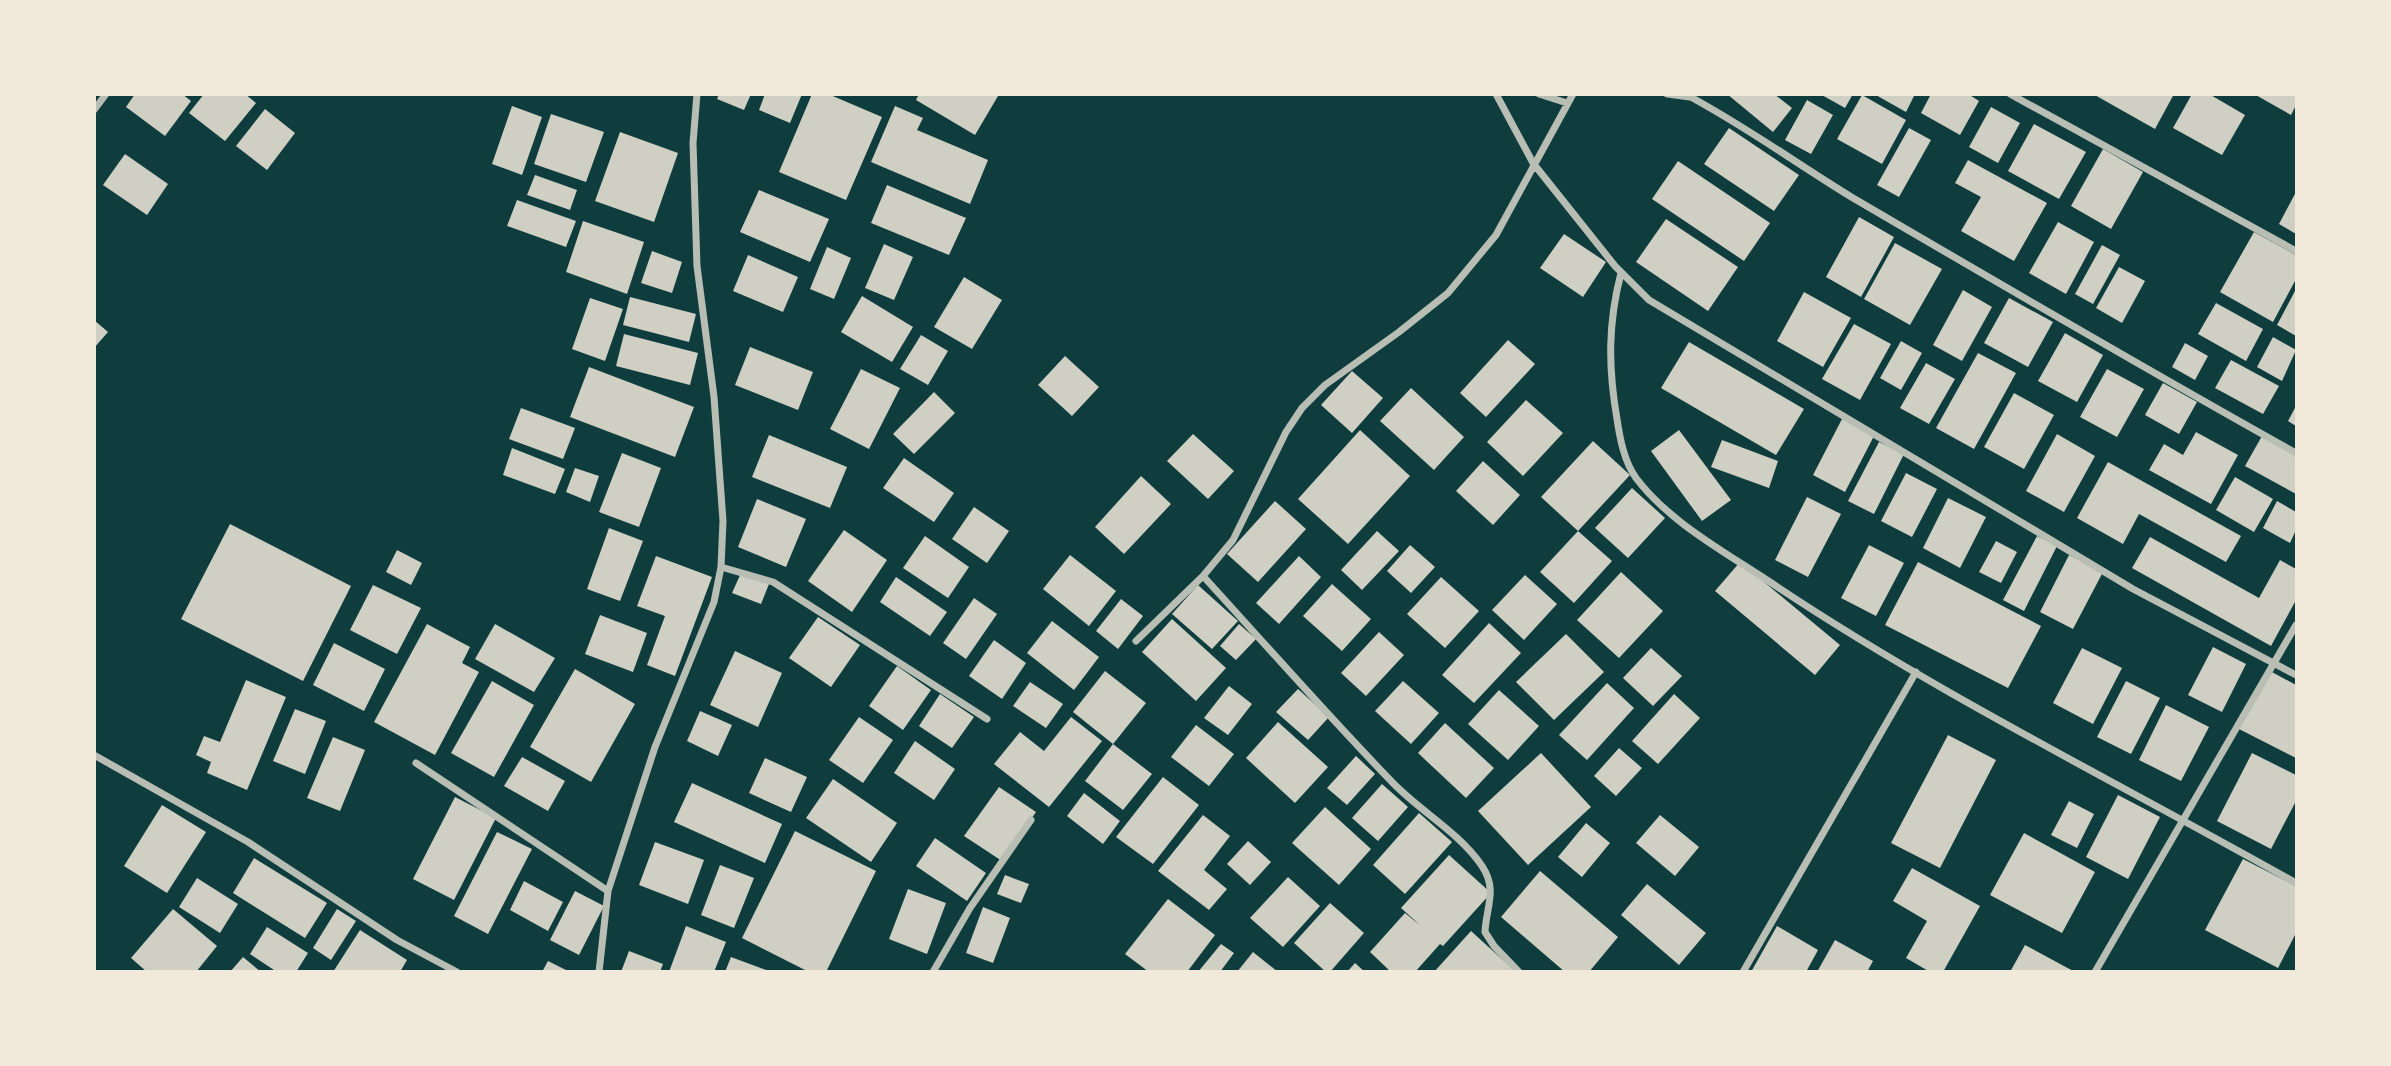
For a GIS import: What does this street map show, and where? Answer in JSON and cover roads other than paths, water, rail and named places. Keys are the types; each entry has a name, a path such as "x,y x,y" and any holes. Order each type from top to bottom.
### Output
{"street":[{"path":"94,110 106,94"},
{"path":"599,971 608,891 655,747 714,602 721,567 723,521 716,425 697,266 693,143 697,94"},
{"path":"1496,94 1533,163 1621,273 1649,300 1735,354 2133,589 2297,675"},
{"path":"1539,94 1567,103"},
{"path":"1136,641 1203,576 1233,540 1286,432 1303,408 1325,384 1399,332 1448,293 1496,235 1573,94"},
{"path":"1667,94 1688,96 1727,116 1847,194 2297,453"},
{"path":"2010,94 2297,251"},
{"path":"1621,273 1612,307 1609,365 1619,433 1626,460 1637,479 1703,537 1812,610 1916,672 2297,883"},
{"path":"721,567 773,582 986,719"},
{"path":"1203,576 1376,766 1403,793 1446,828 1482,866 1493,891 1485,932 1494,946 1519,971"},
{"path":"2095,971 2297,625"},
{"path":"1742,971 1916,672"},
{"path":"94,755 248,842 397,940 457,971"},
{"path":"416,763 608,891"},
{"path":"933,971 970,908 1031,820"}]}
